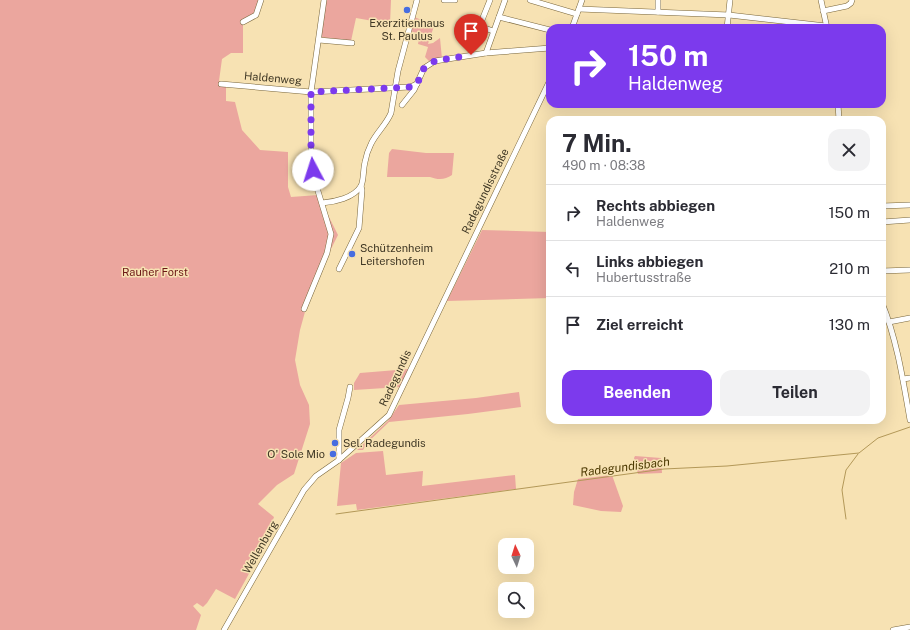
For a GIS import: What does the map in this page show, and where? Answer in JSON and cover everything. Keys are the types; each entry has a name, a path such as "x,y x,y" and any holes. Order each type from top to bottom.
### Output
{"street":[{"path":"243,22 256,15 261,0"},
{"path":"304,309 327,253 331,234 314,178 312,162 311,92 324,0"},
{"path":"338,269 359,228 361,186 365,160 370,146 391,113 398,71 418,0"},
{"path":"444,0 455,0"},
{"path":"490,0 480,25 482,28 493,30"},
{"path":"486,53 505,0"},
{"path":"530,0 578,12 658,12 728,15 802,24"},
{"path":"574,24 582,0"},
{"path":"658,0 658,12"},
{"path":"727,24 730,0"},
{"path":"821,0 825,24"},
{"path":"823,10 847,6 852,0"},
{"path":"500,17 546,29"},
{"path":"318,40 352,43"},
{"path":"402,105 410,97 424,68 435,61 486,53 546,48"},
{"name":"Haldenweg","path":"222,84 311,92 410,87 417,84"},
{"name":"Radegundisstraße","path":"438,311 546,88"},
{"path":"322,203 344,198 361,186"},
{"path":"886,206 910,205"},
{"path":"886,222 910,220"},
{"path":"886,271 910,270"},
{"name":"Radegundis","path":"316,476 339,460 390,415 438,311"},
{"path":"886,314 903,379 910,420"},
{"path":"889,322 910,318"},
{"path":"903,379 910,378"},
{"path":"339,460 339,430 350,388"},
{"name":"Wellenburg","path":"224,630 304,490 316,476"},
{"path":"893,630 910,627"}],"green space":[{"name":"Rauher Forst","path":"0,0 259,0 256,12 243,21 243,53 231,53 222,59 219,81 226,87 226,101 235,102 242,130 260,150 288,152 288,187 291,197 318,195 338,235 308,301 300,330 295,360 300,385 309,405 310,424 294,474 277,485 258,504 274,517 271,525 271,534 235,599 216,589 203,607 197,603 193,606 201,615 196,630 0,630"},
{"path":"325,0 391,0 390,24 356,18 351,41 320,37"},
{"path":"414,17 434,26 428,44 433,43 440,38 442,59 430,62 425,57 428,47 418,44 420,34 410,31"},
{"path":"392,149 426,153 454,153 452,175 441,179 430,177 387,177 389,153"},
{"path":"482,230 546,232 546,298 447,301"},
{"path":"409,369 401,387 354,390 354,383 360,373"},
{"path":"519,392 521,407 389,422 367,443 363,450 357,450 388,421 399,405 476,398"},
{"path":"383,451 386,475 423,471 422,486 515,475 516,489 357,510 356,504 337,506 341,463 356,453"},
{"path":"635,456 661,458 662,473 638,474 634,458"},
{"path":"612,475 623,506 621,512 601,511 573,505 574,492 578,479"}],"waterway":[{"name":"Radegundisbach","path":"336,514 664,469 727,466 859,453 878,438 910,427"},
{"path":"846,519 842,490 846,470 858,454"}],"place":[{"name":"Exerzitienhaus St. Paulus","path":"407,10"},
{"name":"Schützenheim Leitershofen","path":"352,254"},
{"name":"Sel. Radegundis","path":"335,443"},
{"name":"O' Sole Mio","path":"333,454"}],"route":[{"path":"313,170 311,149 311,92 410,87 417,84 424,68 429,64 442,59 471,55"}]}
